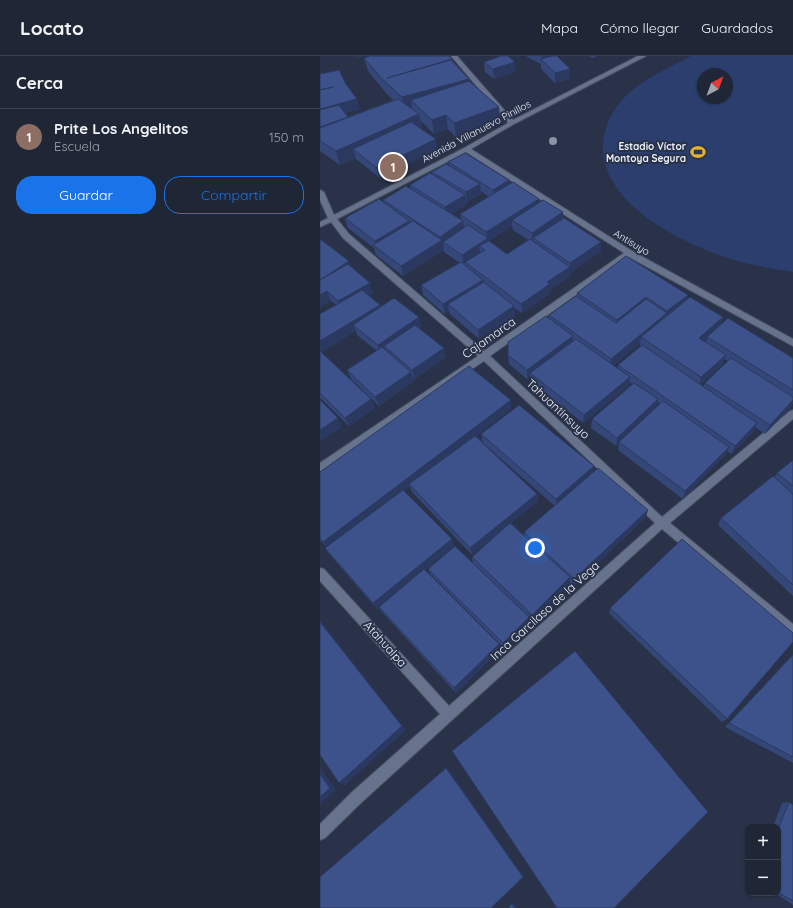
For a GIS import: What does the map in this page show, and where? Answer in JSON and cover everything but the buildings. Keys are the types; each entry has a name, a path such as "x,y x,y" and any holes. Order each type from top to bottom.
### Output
{"street":[{"path":"454,56 512,123"},
{"name":"Avenida Villanuevo Pinillos","path":"320,225 466,149 512,123 643,56"},
{"name":"Antisuyo","path":"466,149 629,253 793,343"},
{"name":"Tahuantinsuyo","path":"320,192 332,218 346,236 484,356 662,523 793,631"},
{"name":"Cajamarca","path":"320,468 484,356 629,253"},
{"name":"Inca Garcilaso de la Vega","path":"320,833 357,797 662,523 793,414"},
{"name":"Atahualpa","path":"320,573 449,715"}],"shaded area":[{"name":"Estadio Víctor Montoya Segura","path":"691,56 793,56 793,272 737,261 701,248 664,229 646,217 630,203 617,188 608,171 603,152 606,127 614,111 625,97 653,76"}],"place":[{"name":"Estadio Víctor Montoya Segura","path":"698,152"},
{"name":"Prite Los Angelitos","path":"393,167"}]}
